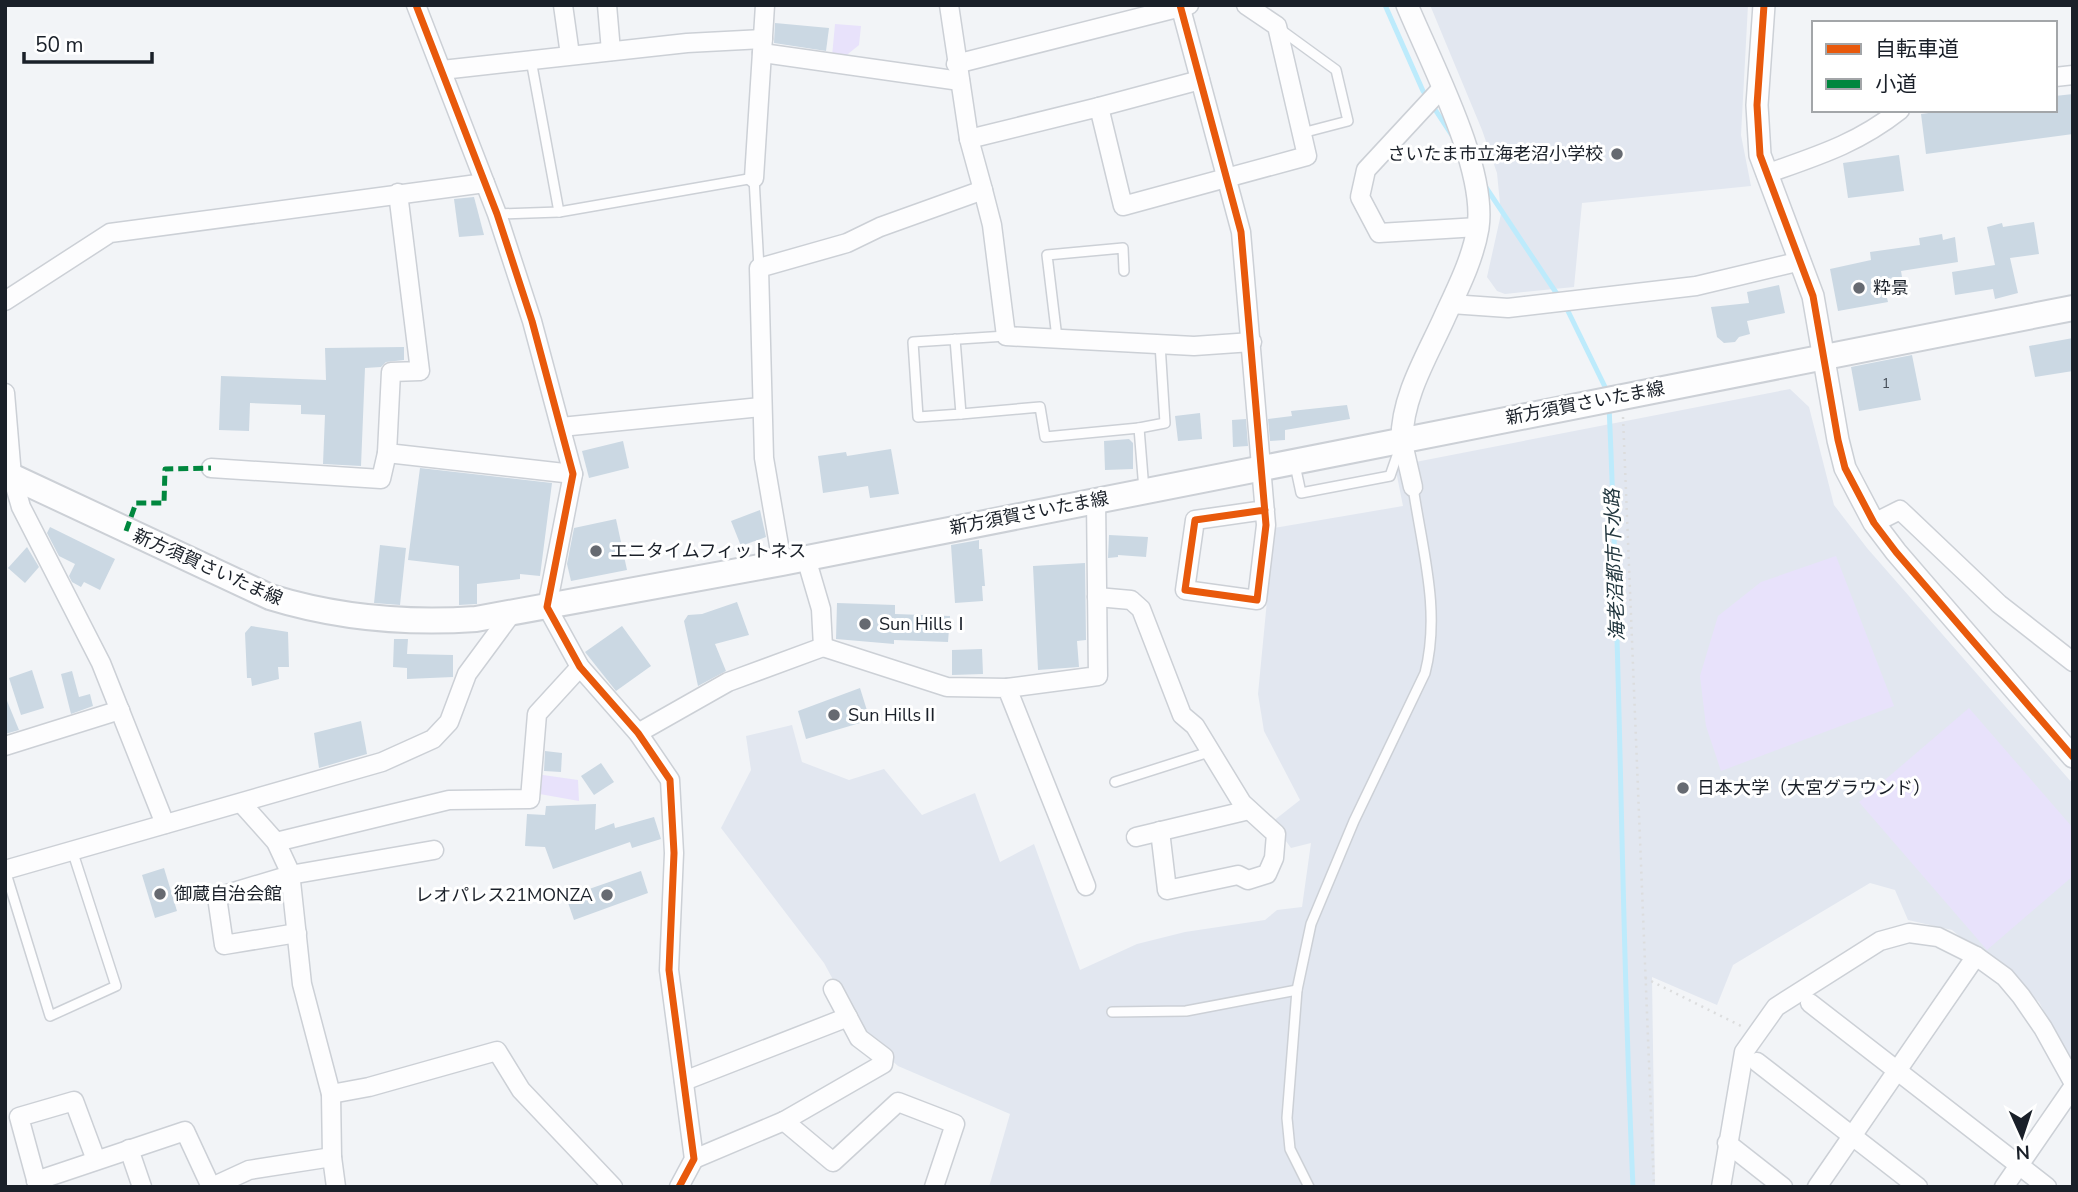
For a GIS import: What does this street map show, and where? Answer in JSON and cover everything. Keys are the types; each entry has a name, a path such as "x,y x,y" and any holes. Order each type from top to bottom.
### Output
{"main road":[{"name":"新方須賀さいたま線","path":"8,476 258,592 314,611 356,618 420,621 476,619 794,560 2073,308"}],"street":[{"path":"415,5 498,214 532,321 573,474 547,607 580,667 638,733 670,780 674,853 669,970 694,1159 679,1187"},
{"path":"563,5 570,55"},
{"path":"607,5 611,51"},
{"path":"754,178 765,5"},
{"path":"949,5 969,139 992,225 1006,336 1160,344 1252,342"},
{"path":"1099,107 1123,206 1307,156 1277,26 1246,5"},
{"path":"1407,5 1442,88 1476,183 1478,227 1451,304 1406,407 1402,439 1413,487"},
{"path":"1764,5 1757,105 1758,138 1766,174 1813,296 1845,468 1874,523 2073,757"},
{"path":"442,70 611,51 763,46 958,72 1183,6 1241,232 1265,510 1257,600 1185,590 1195,520 1265,510"},
{"path":"969,139 1200,80"},
{"path":"1442,88 1366,170 1360,197 1378,233 1478,227"},
{"path":"1766,174 1853,142 1871,133 1897,112"},
{"path":"5,301 110,233 485,183"},
{"path":"823,647 821,609 794,560 764,458 759,268 847,243 880,227 982,190"},
{"path":"211,468 381,479 387,453 391,372 420,371 398,193"},
{"path":"1451,304 1508,308 1696,286 1801,261"},
{"path":"5,393 8,476 21,507 101,663 165,824"},
{"path":"561,427 761,407"},
{"path":"387,453 573,474"},
{"path":"638,733 728,682 823,647 947,687 1007,688 1098,676 1096,499"},
{"path":"1874,523 1900,510 1999,604 2073,662"},
{"path":"1097,597 1131,600 1141,609 1182,715 1195,726 1209,752 1249,810 1276,834 1274,858 1267,874 1248,880 1238,875 1167,890 1160,831"},
{"path":"5,870 165,824 243,805 382,762 433,739 449,722 467,674 512,613"},
{"path":"276,842 449,800 530,799 537,714 580,667"},
{"path":"1007,688 1086,886"},
{"path":"5,746 120,710"},
{"path":"243,805 276,842 290,875 302,984 331,1094 332,1157 336,1187"},
{"path":"1136,837 1249,810"},
{"path":"297,933 224,945 217,897 290,875 434,850"},
{"path":"1721,1187 1744,1052 1756,1034 1776,1007 1880,941 1909,933 1938,937 1976,956 2005,977 2043,1028 2073,1084 2004,1187"},
{"path":"1817,1187 1976,956"},
{"path":"694,1159 784,1121 883,1064 884,1057 859,1038 834,989"},
{"path":"1810,1003 2047,1187"},
{"path":"684,1081 848,1017"},
{"path":"331,1094 369,1087 497,1051 521,1090 613,1187"},
{"path":"1757,1062 1919,1187"},
{"path":"96,1160 74,1101 19,1117 37,1184 96,1160 185,1131 211,1187 249,1170 332,1157"},
{"path":"784,1121 833,1162 898,1102 955,1124 934,1187"},
{"path":"1727,1143 1783,1187"},
{"path":"129,1149 142,1187"}],"lane":[{"path":"1277,26 1336,70 1348,121 1302,133"},
{"path":"531,60 559,212"},
{"path":"498,214 559,212 754,178 759,268"},
{"path":"1057,338 1047,255 1123,248 1124,271"},
{"path":"1006,336 913,342 918,417 1040,407 1045,437 1165,424 1160,344"},
{"path":"956,339 961,414"},
{"path":"1139,428 1144,490"},
{"path":"1294,460 1301,493 1390,476 1402,439"},
{"path":"1309,1187 1290,1149 1287,1118 1297,990 1311,924 1326,881 1425,673 1431,649 1434,609 1413,487"},
{"path":"1115,782 1209,752"},
{"path":"5,870 50,1016 116,986 72,850"},
{"path":"1112,1012 1186,1011 1297,990"}],"path":[{"path":"1623,413 1654,1187"},
{"path":"1644,978 1756,1034"}],"shaded area":[{"name":"さいたま市立海老沼小学校","path":"1430,5 1748,5 1741,135 1751,186 1582,203 1574,287 1505,294 1497,291 1487,277 1501,214 1497,173"},
{"path":"835,24 861,26 859,45 843,58 832,56"},
{"name":"日本大学（大宮グラウンド）","path":"1790,389 1809,407 1834,505 1867,548 2073,784 2073,1066 2039,1002 1952,930 1908,920 1895,890 1870,883 1733,965 1717,1005 1652,977 1655,1187 989,1187 1010,1114 898,1066 863,1035 824,963 721,828 751,770 746,736 792,725 802,762 849,780 884,769 922,815 975,793 1000,862 1034,844 1080,970 1137,944 1185,932 1265,920 1277,910 1302,907 1311,843 1291,848 1272,822 1300,800 1264,731 1258,694 1274,528 1403,506 1395,466"},
{"path":"1836,556 1894,706 1721,771 1706,726 1700,676 1718,616 1761,582"},
{"path":"1969,708 2073,828 2073,876 1987,950 1859,802"},
{"path":"536,774 578,780 579,801 534,793"}],"building":[{"path":"775,23 829,28 826,51 774,43"},
{"path":"2073,94 2073,134 1926,154 1921,114 2057,112 2057,96"},
{"path":"1899,155 1904,191 1848,198 1843,163"},
{"path":"474,197 484,235 459,237 454,199"},
{"path":"2034,222 2039,254 2010,258 2018,293 1995,299 1993,289 1955,295 1952,272 1995,265 1987,227 2002,223 2003,227"},
{"path":"1942,234 1943,240 1955,237 1958,262 1901,271 1903,283 1884,286 1888,302 1838,311 1830,269 1871,260 1870,252 1920,245 1919,238"},
{"path":"1779,285 1785,313 1747,321 1750,334 1739,337 1735,342 1724,343 1717,337 1711,307 1749,303 1747,292"},
{"path":"2073,338 2073,371 2035,377 2029,346"},
{"path":"404,347 404,360 386,362 381,367 365,368 361,466 323,464 325,415 301,414 301,405 250,403 249,431 219,430 221,376 326,380 325,348"},
{"path":"1912,355 1921,400 1859,411 1851,367"},
{"path":"1347,405 1350,419 1285,430 1285,440 1270,441 1268,419 1292,416 1291,411"},
{"path":"1200,413 1202,439 1178,441 1175,416"},
{"path":"1246,419 1248,446 1233,447 1232,420"},
{"path":"1129,439 1133,443 1133,469 1105,470 1104,441"},
{"path":"623,441 629,468 589,478 582,451"},
{"path":"891,449 899,494 870,498 868,486 823,493 818,456 846,452 847,456"},
{"path":"420,468 552,483 540,576 520,574 520,579 477,584 477,604 459,605 459,566 408,560"},
{"path":"760,510 766,537 741,546 731,521"},
{"path":"616,519 627,570 571,581 567,564 574,528"},
{"path":"50,527 115,559 100,590 84,582 81,587 72,582 69,576 75,564 59,556 47,533"},
{"path":"1109,535 1148,537 1146,557 1118,555 1108,558"},
{"path":"979,540 985,586 982,586 983,601 955,603 951,545"},
{"path":"380,545 406,548 400,605 374,603"},
{"path":"27,547 39,567 25,583 8,568"},
{"path":"1085,563 1086,640 1077,641 1079,667 1038,670 1033,566"},
{"path":"737,602 749,635 715,644 726,671 698,686 684,621 688,615 702,614"},
{"name":"Sun HillsⅠ","path":"837,603 895,605 895,614 950,616 948,642 894,640 894,644 836,639"},
{"path":"251,626 288,632 289,667 278,667 279,679 252,686 251,678 247,678 245,633"},
{"path":"622,626 651,666 616,691 585,652"},
{"path":"394,639 408,639 407,654 453,655 453,677 407,679 407,668 393,667"},
{"path":"982,649 983,674 952,675 952,650"},
{"path":"32,670 44,708 21,715 9,678"},
{"path":"72,671 79,697 90,694 93,706 71,714 61,674"},
{"name":"Sun HillsⅡ","path":"860,688 870,720 806,739 798,711"},
{"path":"5,696 19,730 5,734"},
{"path":"361,721 367,754 319,768 314,733"},
{"path":"545,751 562,753 561,772 544,771"},
{"path":"601,763 614,782 594,795 581,776"},
{"path":"596,804 595,830 614,823 615,828 654,817 661,839 632,848 630,842 553,869 545,847 525,846 527,814 545,815 546,806"},
{"path":"164,868 177,911 155,918 142,875"},
{"name":"レオパレス21MONZA","path":"641,871 648,893 574,920 566,897"}],"waterway":[{"name":"海老沼都市下水路","path":"1385,5 1423,91 1453,137"},
{"name":"海老沼都市下水路","path":"1483,183 1559,297"},
{"name":"海老沼都市下水路","path":"1565,305 1608,393"},
{"name":"海老沼都市下水路","path":"1609,406 1633,1187"}],"marked path":[{"path":"126,531 136,503 164,503 165,469 211,468"}],"cycle path":[{"path":"416,5 497,214 532,321 573,474 547,607 580,667 638,733 670,780 674,853 669,970 694,1159 679,1187"},
{"path":"1180,5 1241,232 1266,525 1257,600 1185,590 1195,520 1265,510"},
{"path":"1764,5 1757,105 1760,155 1813,296 1845,468 1874,523 1896,552 2073,757"}],"place":[{"name":"さいたま市立海老沼小学校","path":"1617,154"},
{"name":"粋景","path":"1859,288"},
{"name":"エニタイムフィットネス","path":"596,551"},
{"name":"Sun HillsⅠ","path":"865,624"},
{"name":"Sun HillsⅡ","path":"834,715"},
{"name":"日本大学（大宮グラウンド）","path":"1683,788"},
{"name":"御蔵自治会館","path":"160,894"},
{"name":"レオパレス21MONZA","path":"607,895"}]}
